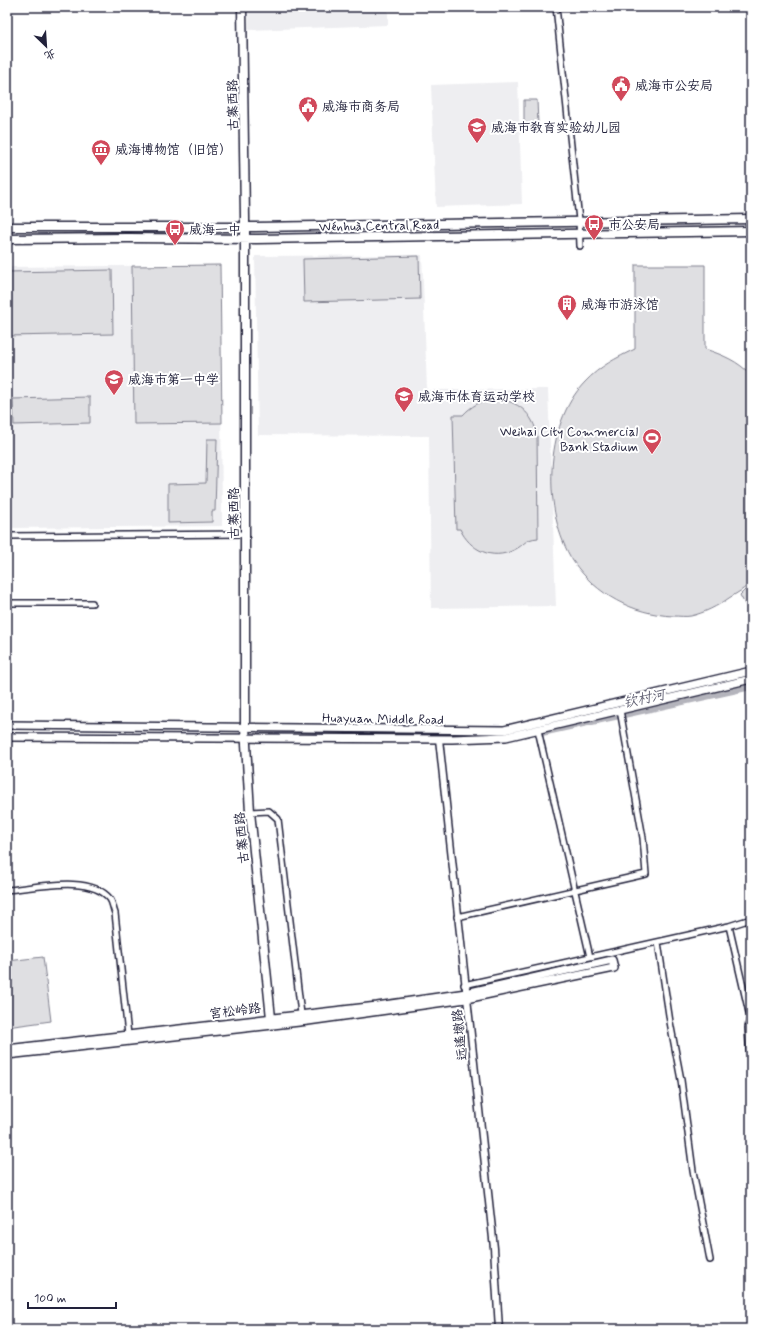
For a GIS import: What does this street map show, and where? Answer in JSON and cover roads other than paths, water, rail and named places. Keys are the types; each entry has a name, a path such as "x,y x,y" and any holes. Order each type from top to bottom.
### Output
{"main road":[{"name":"古寨西路","path":"242,7 245,226 245,727 250,812 271,1018"},
{"name":"Wénhuà Central Road","path":"7,227 245,226 751,218"},
{"name":"Wénhuà Central Road","path":"7,239 244,239 751,231"},
{"name":"Huayuan Middle Road","path":"7,725 504,730 751,671"},
{"name":"Huayuan Middle Road","path":"7,737 439,739 506,737 751,680"},
{"path":"7,1055 308,1021 466,996 614,968 612,960 466,996"},
{"name":"宫松岭路","path":"7,1049 466,996"}],"street":[{"path":"556,7 579,220 580,246"},
{"path":"7,536 245,534"},
{"path":"7,603 92,603"},
{"path":"457,917 646,874 643,838 628,762 620,711"},
{"path":"538,730 573,890 590,957"},
{"name":"远遥墩路","path":"439,739 464,985 494,1248 499,1329"},
{"path":"250,812 268,812 278,819 301,1014"},
{"path":"7,890 79,884 103,892 111,900 115,913 128,1035"},
{"path":"464,985 751,920"},
{"path":"729,926 751,1017 748,1028 751,1074"},
{"path":"658,942 670,1022 681,1080 693,1171 710,1260"},
{"path":"751,1090 751,1104"}],"waterway":[{"name":"钦村河","path":"542,733 751,687"}],"place":[{"name":"威海市公安局","path":"621,102"},
{"name":"威海市商务局","path":"308,123"},
{"name":"威海市教育实验幼儿园","path":"477,144"},
{"name":"威海博物馆（旧馆）","path":"101,166"},
{"name":"市公安局","path":"594,241"},
{"name":"威海一中","path":"175,246"},
{"name":"威海市游泳馆","path":"567,321"},
{"name":"威海市第一中学","path":"114,396"},
{"name":"威海市体育运动学校","path":"404,413"},
{"name":"Weihai City Commercial Bank Stadium","path":"652,455"}]}
